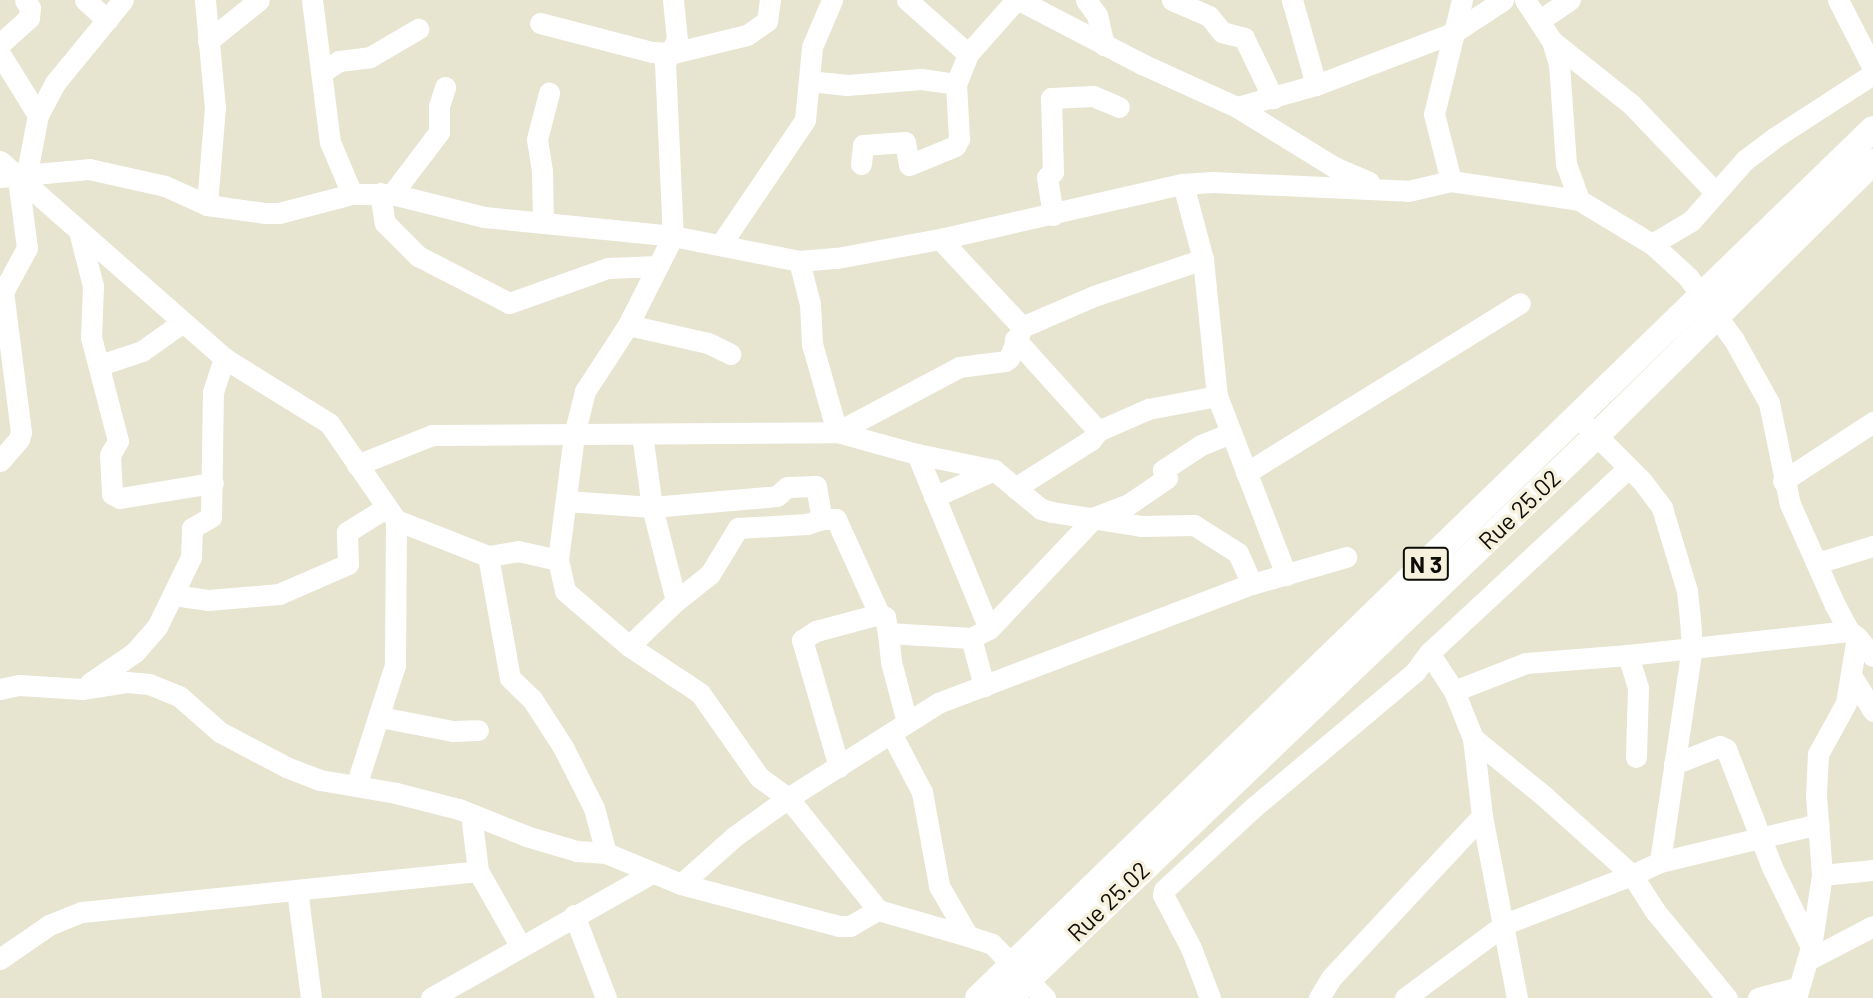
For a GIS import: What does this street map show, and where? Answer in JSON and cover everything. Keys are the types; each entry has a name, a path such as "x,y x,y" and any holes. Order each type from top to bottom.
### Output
{"main road":[{"name":"N 3","path":"1588,426 1700,294 1873,129"},
{"name":"N 3","path":"1009,998 1588,426 1717,317 1873,162"},
{"name":"N 3","path":"978,998 1028,981"}],"street":[{"path":"0,44 29,18 30,8 25,0"},
{"path":"85,0 107,20"},
{"path":"0,461 19,439 21,432 1,292 27,248 11,173 38,115 69,63 123,0"},
{"path":"205,0 215,107 207,205"},
{"path":"208,41 259,0"},
{"path":"312,0 330,142 352,194"},
{"path":"673,0 677,40 673,53 665,63 673,236 628,325 588,382 574,435 558,560 565,592 629,646 700,693 759,777 788,798 877,910 992,944 1028,981"},
{"path":"540,23 652,52 673,53 747,36 767,21 770,0"},
{"path":"721,244 805,120 813,47 832,0"},
{"path":"907,0 968,54"},
{"path":"861,164 863,145 905,142 909,165 950,150 959,139 956,84 968,54 1017,0 1104,45 1237,107 1334,167 1384,189"},
{"path":"1172,0 1209,16 1222,32 1244,38 1273,99"},
{"path":"1292,0 1316,85"},
{"path":"1451,181 1434,114 1462,0"},
{"path":"1237,107 1316,85 1453,33 1503,0"},
{"path":"1525,0 1552,41 1559,64 1566,164 1579,200"},
{"path":"1540,20 1570,0"},
{"path":"1838,0 1873,68"},
{"path":"1095,5 1104,45"},
{"path":"323,72 339,61 370,57 418,29"},
{"path":"1552,41 1631,104 1715,192"},
{"path":"0,54 38,115"},
{"path":"1652,244 1684,227 1745,160 1873,74"},
{"path":"809,81 846,85 921,79 956,84"},
{"path":"445,87 439,106 439,132 386,194 385,223 418,256 509,303 608,268 658,266"},
{"path":"542,223 542,171 537,139 549,93"},
{"path":"1053,215 1048,177 1054,172 1051,98 1093,96 1119,107"},
{"path":"11,173 89,169 165,186 207,205 279,213 352,194 386,194 484,217 673,236 799,261 837,258 940,239 1183,184 1241,181 1409,191 1451,181 1579,200 1652,244 1688,277 1717,317 1769,403 1783,481 1790,504 1816,563 1863,642 1846,703 1818,754 1818,824 1822,875 1809,953 1798,993 1758,998"},
{"path":"11,173 224,358 329,423 392,513 488,556 518,551 558,560"},
{"path":"1183,184 1203,259 1217,396 1286,575"},
{"path":"79,231 93,286 90,330 118,441 110,454 113,496 120,498 213,483"},
{"path":"940,239 1098,431"},
{"path":"836,432 959,367 1005,361 1009,358 1019,333 1094,296 1203,259"},
{"path":"799,261 810,304 812,344 836,432"},
{"path":"1246,473 1520,303"},
{"path":"100,365 142,351 183,322"},
{"path":"628,325 708,343 732,354"},
{"path":"82,689 135,652 157,627 191,557 192,528 211,517 213,392 224,358"},
{"path":"1016,488 1091,440 1098,431 1148,409 1217,396"},
{"path":"1783,481 1873,422"},
{"path":"1588,426 1657,499 1669,524 1687,591 1692,647 1660,862"},
{"path":"356,465 432,435 836,432 917,454 994,470 1041,509 1141,526 1194,525 1238,553 1252,584"},
{"path":"980,634 1095,517 1129,504 1167,478 1163,470 1201,445 1231,433"},
{"path":"642,434 652,508 676,601"},
{"path":"917,454 980,634 984,686"},
{"path":"1210,998 1192,947 1163,895 1164,890 1254,807 1415,672 1429,653 1629,468"},
{"path":"934,497 994,470"},
{"path":"566,500 652,508 777,496 787,487 816,486 822,519"},
{"path":"173,595 208,600 279,594 348,564 347,532 392,513"},
{"path":"356,786 396,665 398,640 392,513"},
{"path":"629,646 676,601 710,574 738,528 807,524 822,519 836,519 884,623 899,728 922,792 939,886 968,936"},
{"path":"1816,563 1873,546"},
{"path":"488,556 510,678 537,705 563,747 594,808 606,853"},
{"path":"681,884 735,836 788,798 939,703 1252,584 1346,557"},
{"path":"839,767 802,640 816,631 884,623 980,634"},
{"path":"1454,691 1526,663 1692,647 1863,642"},
{"path":"1429,653 1454,691 1473,738 1482,816 1517,998"},
{"path":"1628,655 1638,688 1636,757"},
{"path":"0,675 10,687 82,689 127,682 164,689 178,696 220,732 286,767 329,783 396,793 471,814 526,836 577,851 606,853 681,884 839,926 850,926 877,910"},
{"path":"1852,677 1873,711"},
{"path":"380,718 453,731 478,730"},
{"path":"1473,738 1573,820 1632,875 1655,911 1727,998"},
{"path":"1674,764 1724,747 1809,953"},
{"path":"471,814 478,872 521,947"},
{"path":"1319,998 1331,978 1482,816"},
{"path":"1405,998 1505,925 1660,862 1818,824"},
{"path":"1822,875 1873,870"},
{"path":"0,959 49,925 82,912 478,872"},
{"path":"432,998 652,873"},
{"path":"297,890 311,998"},
{"path":"574,915 606,998"},
{"path":"1809,953 1873,926"}]}
